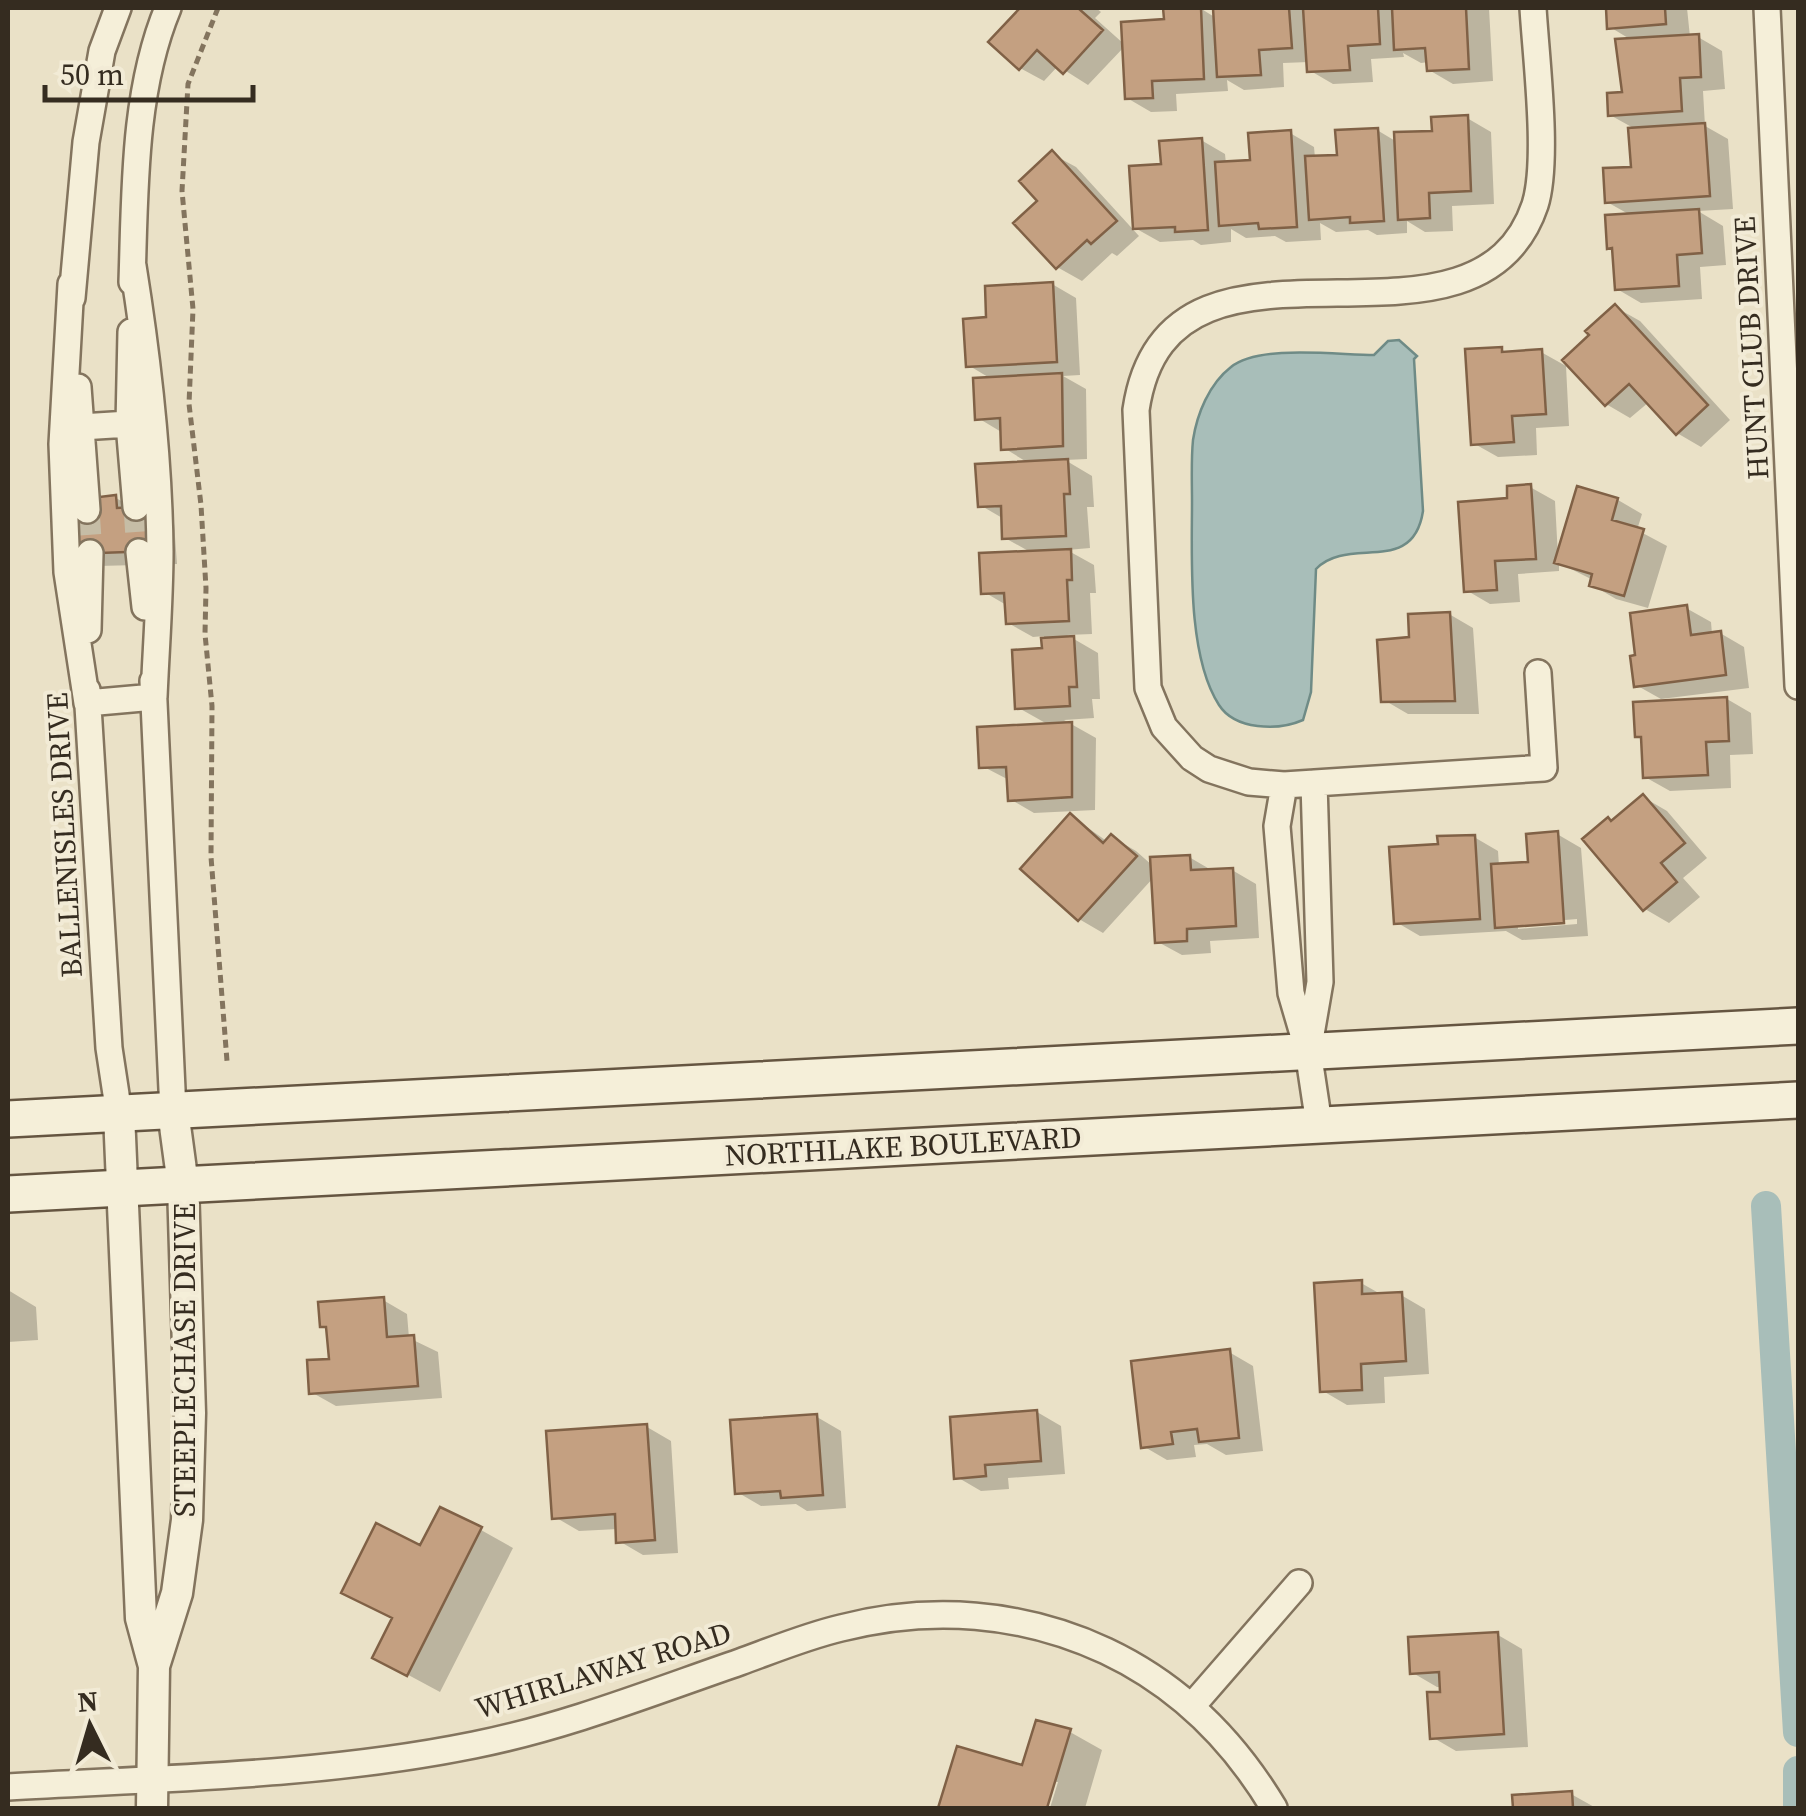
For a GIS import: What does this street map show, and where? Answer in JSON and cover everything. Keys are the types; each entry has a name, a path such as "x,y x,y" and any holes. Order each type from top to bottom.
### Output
{"main road":[{"path":"8,1119 1798,1026"},
{"name":"NORTHLAKE BOULEVARD","path":"8,1194 1798,1100"}],"street":[{"path":"118,8 102,51 86,142 71,284 62,444 68,572 87,703 154,698"},
{"path":"136,507 129,424 143,103 168,8"},
{"path":"1533,8 1540,183 1528,222 1510,248 1477,274 1438,287 1249,298 1208,307 1174,330 1160,345 1139,388 1136,410 1146,668 1154,708 1177,743 1210,769 1249,782 1284,785 1544,768 1538,674"},
{"name":"HUNT CLUB DRIVE","path":"1768,8 1798,686"},
{"path":"133,266 147,355 158,501 160,552 154,698"},
{"path":"71,284 87,510"},
{"path":"81,427 129,424"},
{"name":"BALLENISLES DRIVE","path":"90,552 87,703 109,1048 120,1114"},
{"path":"139,552 154,698 173,1111"},
{"path":"1308,1051 1320,982 1314,783"},
{"path":"1284,785 1277,826 1290,993 1308,1051 1320,1124"},
{"name":"STEEPLECHASE DRIVE","path":"154,1666 177,1593 187,1520 190,1413 182,1184 173,1111"},
{"name":"STEEPLECHASE DRIVE","path":"120,1114 141,1618 154,1666 152,1794"},
{"path":"1192,1706 1299,1583"},
{"name":"WHIRLAWAY ROAD","path":"8,1787 152,1794 477,1744 562,1722 838,1628 886,1618 935,1614 985,1616 1034,1625 1081,1640 1137,1667 1192,1706 1224,1738 1256,1777 1274,1808"}],"path":[{"path":"218,8 188,84 182,190 193,309 188,404 201,505 206,588 204,634 212,706 211,857 227,1060"}],"water":[{"path":"1399,340 1417,356 1414,359 1423,511 1417,531 1407,543 1393,549 1345,555 1316,569 1311,692 1303,720 1270,727 1246,724 1219,705 1209,685 1196,634 1192,463 1201,410 1216,382 1244,360 1279,353 1374,355 1388,341"}],"building":[{"path":"1020,8 1078,8 1103,30 1063,74 1037,50 1019,70 988,42"},
{"path":"1163,8 1201,8 1204,79 1152,81 1153,98 1125,99 1121,22 1164,19"},
{"path":"1213,8 1289,8 1292,48 1259,50 1261,75 1217,77"},
{"path":"1303,8 1378,8 1380,44 1348,46 1350,70 1307,72"},
{"path":"1392,8 1466,8 1469,69 1427,71 1425,48 1394,50"},
{"path":"1606,8 1665,8 1666,24 1607,29"},
{"path":"1699,34 1701,77 1680,78 1682,111 1608,116 1607,93 1622,92 1615,39"},
{"path":"1468,115 1471,191 1429,193 1430,218 1398,220 1394,132 1432,131 1431,117"},
{"path":"1705,123 1710,196 1605,203 1603,168 1631,167 1628,128"},
{"path":"1378,128 1384,221 1350,223 1350,217 1309,220 1305,156 1337,155 1335,130"},
{"path":"1291,130 1297,227 1259,229 1258,223 1219,226 1215,162 1250,160 1248,133"},
{"path":"1202,138 1208,230 1133,229 1129,166 1161,164 1159,141"},
{"path":"1052,150 1117,221 1091,244 1087,240 1056,269 1013,223 1037,201 1019,181"},
{"path":"1699,209 1702,253 1677,255 1679,286 1615,290 1605,215"},
{"path":"1053,282 1057,362 966,367 963,319 986,317 985,286"},
{"path":"1615,304 1708,405 1676,435 1629,384 1605,406 1562,360 1589,335 1585,331"},
{"path":"1502,347 1502,352 1542,349 1546,414 1512,416 1514,442 1471,445 1465,349"},
{"path":"1062,373 1063,446 1001,450 1000,418 975,420 973,378"},
{"path":"1068,459 1070,494 1064,494 1066,536 1002,539 1001,506 978,507 975,464"},
{"path":"1531,484 1536,559 1495,561 1497,590 1464,592 1458,502 1507,498 1507,486"},
{"path":"1577,486 1618,498 1612,520 1644,529 1624,596 1589,586 1592,574 1554,563"},
{"path":"116,495 117,508 151,506 154,551 72,554 69,511 100,509 99,497"},
{"path":"1071,549 1072,580 1067,580 1069,621 1006,624 1004,593 981,594 979,553"},
{"path":"1687,605 1691,635 1721,631 1726,675 1634,687 1630,613"},
{"path":"1450,612 1455,701 1381,702 1377,640 1409,637 1408,614"},
{"path":"1074,636 1077,687 1069,687 1070,706 1015,709 1012,650 1042,648 1041,638"},
{"path":"1727,697 1729,741 1706,742 1708,775 1643,778 1641,737 1635,737 1633,702"},
{"path":"1072,722 1072,797 1008,801 1006,767 979,768 977,727"},
{"path":"1643,794 1685,843 1661,863 1677,882 1643,911 1582,839"},
{"path":"1070,813 1103,843 1111,834 1137,856 1078,921 1020,869"},
{"path":"1558,831 1564,923 1495,928 1491,864 1528,862 1526,834"},
{"path":"1475,835 1480,919 1394,924 1389,847 1438,844 1437,836"},
{"path":"1190,855 1191,870 1233,868 1236,926 1187,929 1187,941 1155,943 1150,857"},
{"path":"1362,1280 1362,1294 1402,1292 1406,1361 1361,1364 1362,1390 1320,1392 1314,1283"},
{"path":"384,1297 387,1337 414,1335 418,1386 309,1394 307,1360 329,1359 326,1327 320,1327 318,1302"},
{"path":"1230,1349 1239,1438 1199,1442 1197,1429 1171,1432 1173,1444 1141,1448 1131,1361"},
{"path":"1037,1410 1041,1461 985,1465 986,1476 954,1479 950,1417"},
{"path":"817,1414 823,1495 781,1498 780,1491 735,1494 730,1420"},
{"path":"647,1424 655,1540 616,1543 615,1514 552,1519 546,1431"},
{"path":"440,1507 482,1527 407,1676 372,1658 392,1618 341,1593 376,1523 420,1545"},
{"path":"1498,1632 1504,1734 1430,1739 1427,1692 1440,1692 1439,1672 1410,1674 1408,1637"},
{"path":"1036,1720 1071,1729 1047,1808 938,1808 957,1746 1022,1765"},
{"path":"1572,1791 1573,1808 1513,1808 1512,1795"}],"waterway":[{"path":"1766,1206 1798,1732"},
{"path":"1798,1771 1798,1808"}],"tunnel":[{"path":"136,507 139,552"},
{"path":"87,510 90,553"}]}
